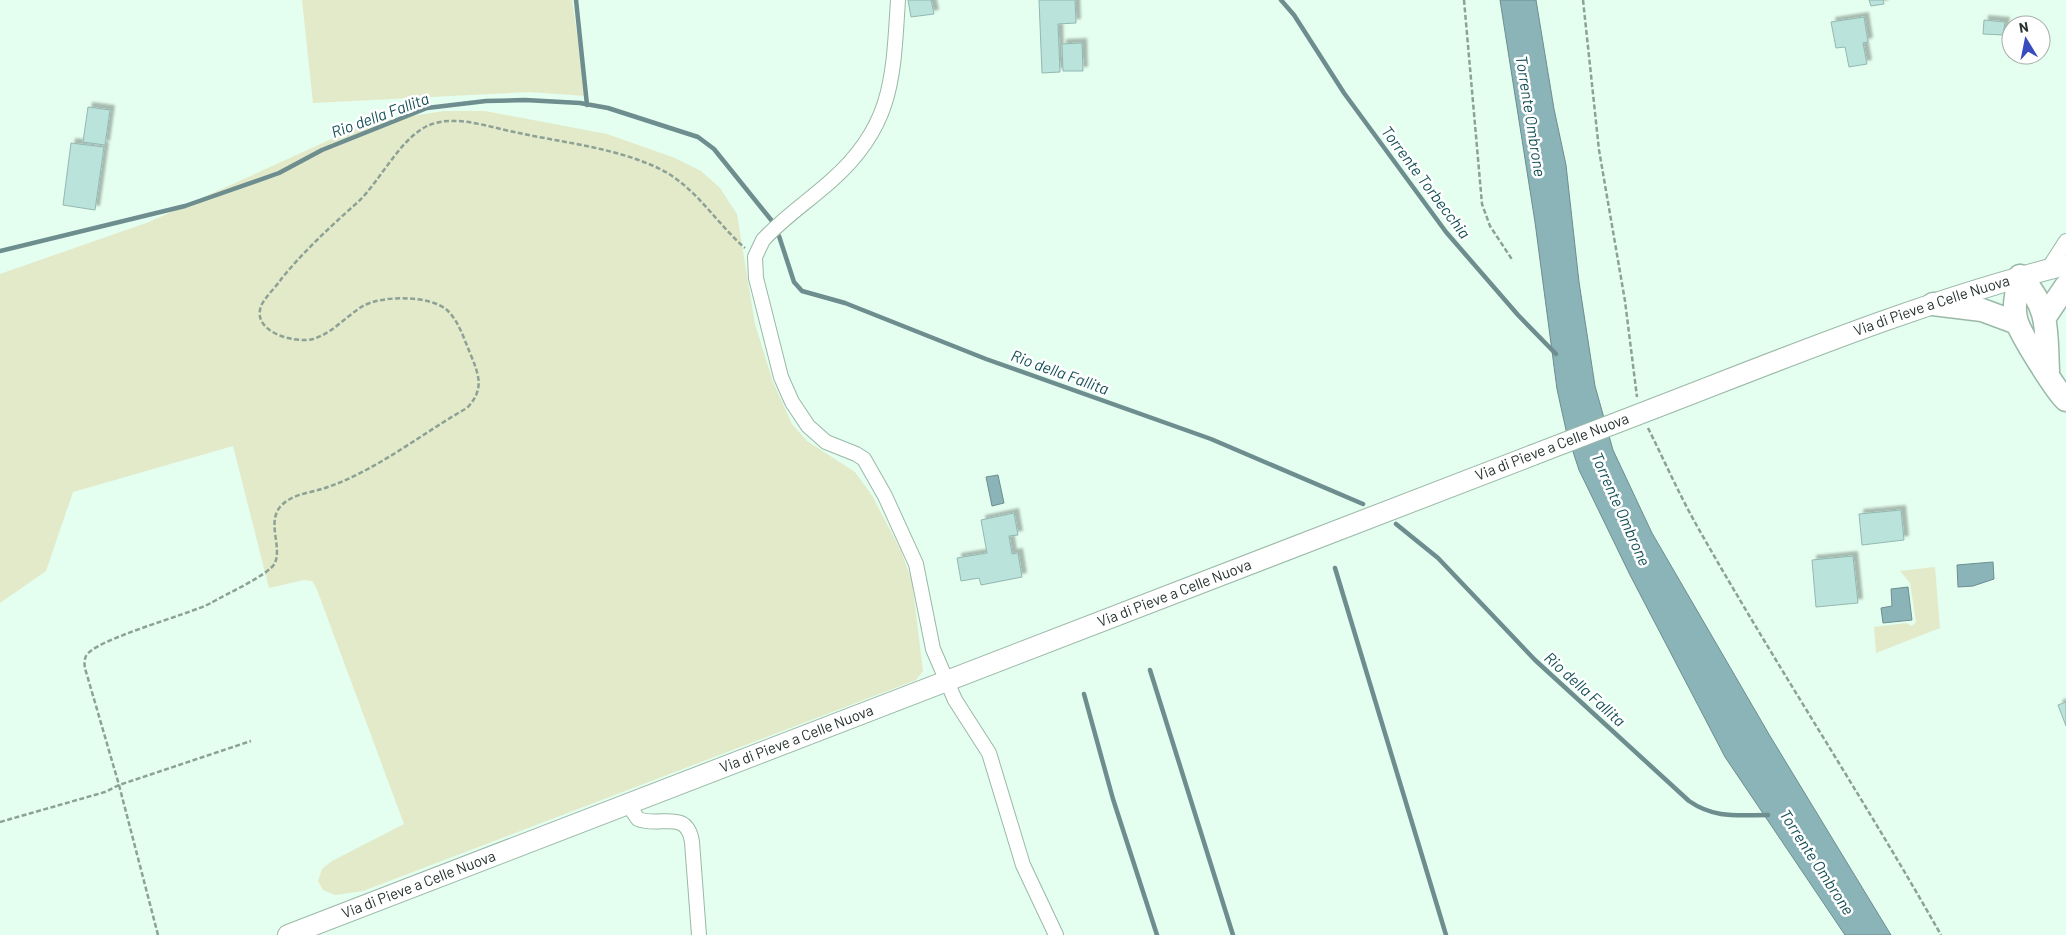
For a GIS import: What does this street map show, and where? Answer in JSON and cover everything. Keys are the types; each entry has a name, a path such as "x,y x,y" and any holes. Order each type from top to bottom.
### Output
{"highway":[{"path":"2020,276 2038,298 2045,317 2049,377"},
{"path":"2020,276 2016,300 2017,323 2049,377 2066,400"},
{"path":"2045,317 2066,286"},
{"path":"1933,304 1982,310 2017,323"}],"main road":[{"name":"Via di Pieve a Celle Nuova","path":"288,935 1533,454 1933,304 2020,276 2057,267"}],"street":[{"path":"898,0 892,81 877,126 853,160 763,240 755,257 756,278 780,377 799,414 817,436 864,459 916,564 928,632 945,680 954,700 989,752 1023,864 1056,935"},
{"path":"2057,267 2066,241"},
{"path":"628,803 638,819 677,822 689,831 692,842 699,935"}],"path":[{"path":"1464,0 1482,204 1490,226 1513,261"},
{"path":"1583,0 1599,150 1646,412 1697,525 1854,785 1893,856 1941,935"},
{"path":"158,935 119,785 87,675 87,655 97,647 144,628 200,609 270,569 276,557 275,522 280,507 302,494 335,484 382,460 467,408 478,396 480,387 478,376 458,326 448,311 436,303 405,299 372,301 321,336 309,340 292,340 276,335 263,324 260,316 264,301 302,255 369,191 394,158 418,132 438,122 464,122 605,151 660,169 684,184 755,257"},
{"path":"0,822 105,792 119,785 251,741"}],"green space":[{"path":"302,0 572,0 586,96 529,92 313,103"},
{"path":"444,111 485,111 607,134 675,158 701,171 720,188 737,214 755,324 773,382 792,424 807,441 855,472 873,497 901,551 912,581 923,671 916,680 363,891 335,895 323,890 318,881 322,869 332,861 404,824 316,587 312,581 304,580 269,588 233,446 73,492 46,571 0,603 0,274 149,222 367,123"},
{"path":"1935,567 1940,628 1876,653 1874,627 1906,623 1912,626 1916,622 1910,583 1900,571"}],"water":[{"name":"Torrente Ombrone","path":"1500,0 1536,0 1554,109 1566,165 1579,282 1595,386 1613,450 1652,533 1770,736 1891,935 1845,935 1725,757 1630,575 1579,470 1566,430 1557,389 1535,222"},
{"path":"998,475 1004,503 992,506 986,477"},
{"path":"1993,562 1994,579 1973,586 1958,587 1957,565"},
{"path":"1908,587 1912,620 1883,623 1881,608 1892,606 1891,589"}],"building":[{"path":"908,0 931,0 934,14 911,17"},
{"path":"1039,0 1075,0 1076,23 1058,24 1060,72 1042,73"},
{"path":"1869,0 1883,0 1884,4 1871,6"},
{"path":"1864,17 1868,42 1863,43 1867,64 1849,67 1845,47 1836,48 1831,22"},
{"path":"1984,20 2001,22 2001,35 1983,34"},
{"path":"1082,43 1083,71 1063,71 1062,44"},
{"path":"88,107 110,110 105,145 83,142"},
{"path":"71,143 104,147 95,210 63,205"},
{"path":"1901,510 1904,540 1862,545 1859,514"},
{"path":"1014,513 1018,535 1009,536 1012,554 1018,553 1022,577 981,585 979,578 961,581 957,558 987,553 981,520"},
{"path":"1853,556 1858,603 1816,607 1812,560"},
{"path":"2066,702 2066,726 2058,705"}],"waterway":[{"path":"576,0 587,105"},
{"name":"Torrente Torbecchia","path":"1281,0 1294,15 1344,93 1446,232 1518,315 1556,354"},
{"name":"Rio della Fallita","path":"0,251 185,206 279,173 322,150 427,108 486,101 525,100 580,103 608,108 698,137 714,149 772,221"},
{"name":"Rio della Fallita","path":"779,236 794,282 802,291 845,303 986,359 1211,439 1363,504"},
{"name":"Rio della Fallita","path":"1396,524 1438,558 1535,660 1689,801 1708,811 1727,815 1768,815"},
{"path":"1335,568 1446,935"},
{"path":"1150,670 1233,935"},
{"path":"1084,694 1113,799 1157,935"}]}
